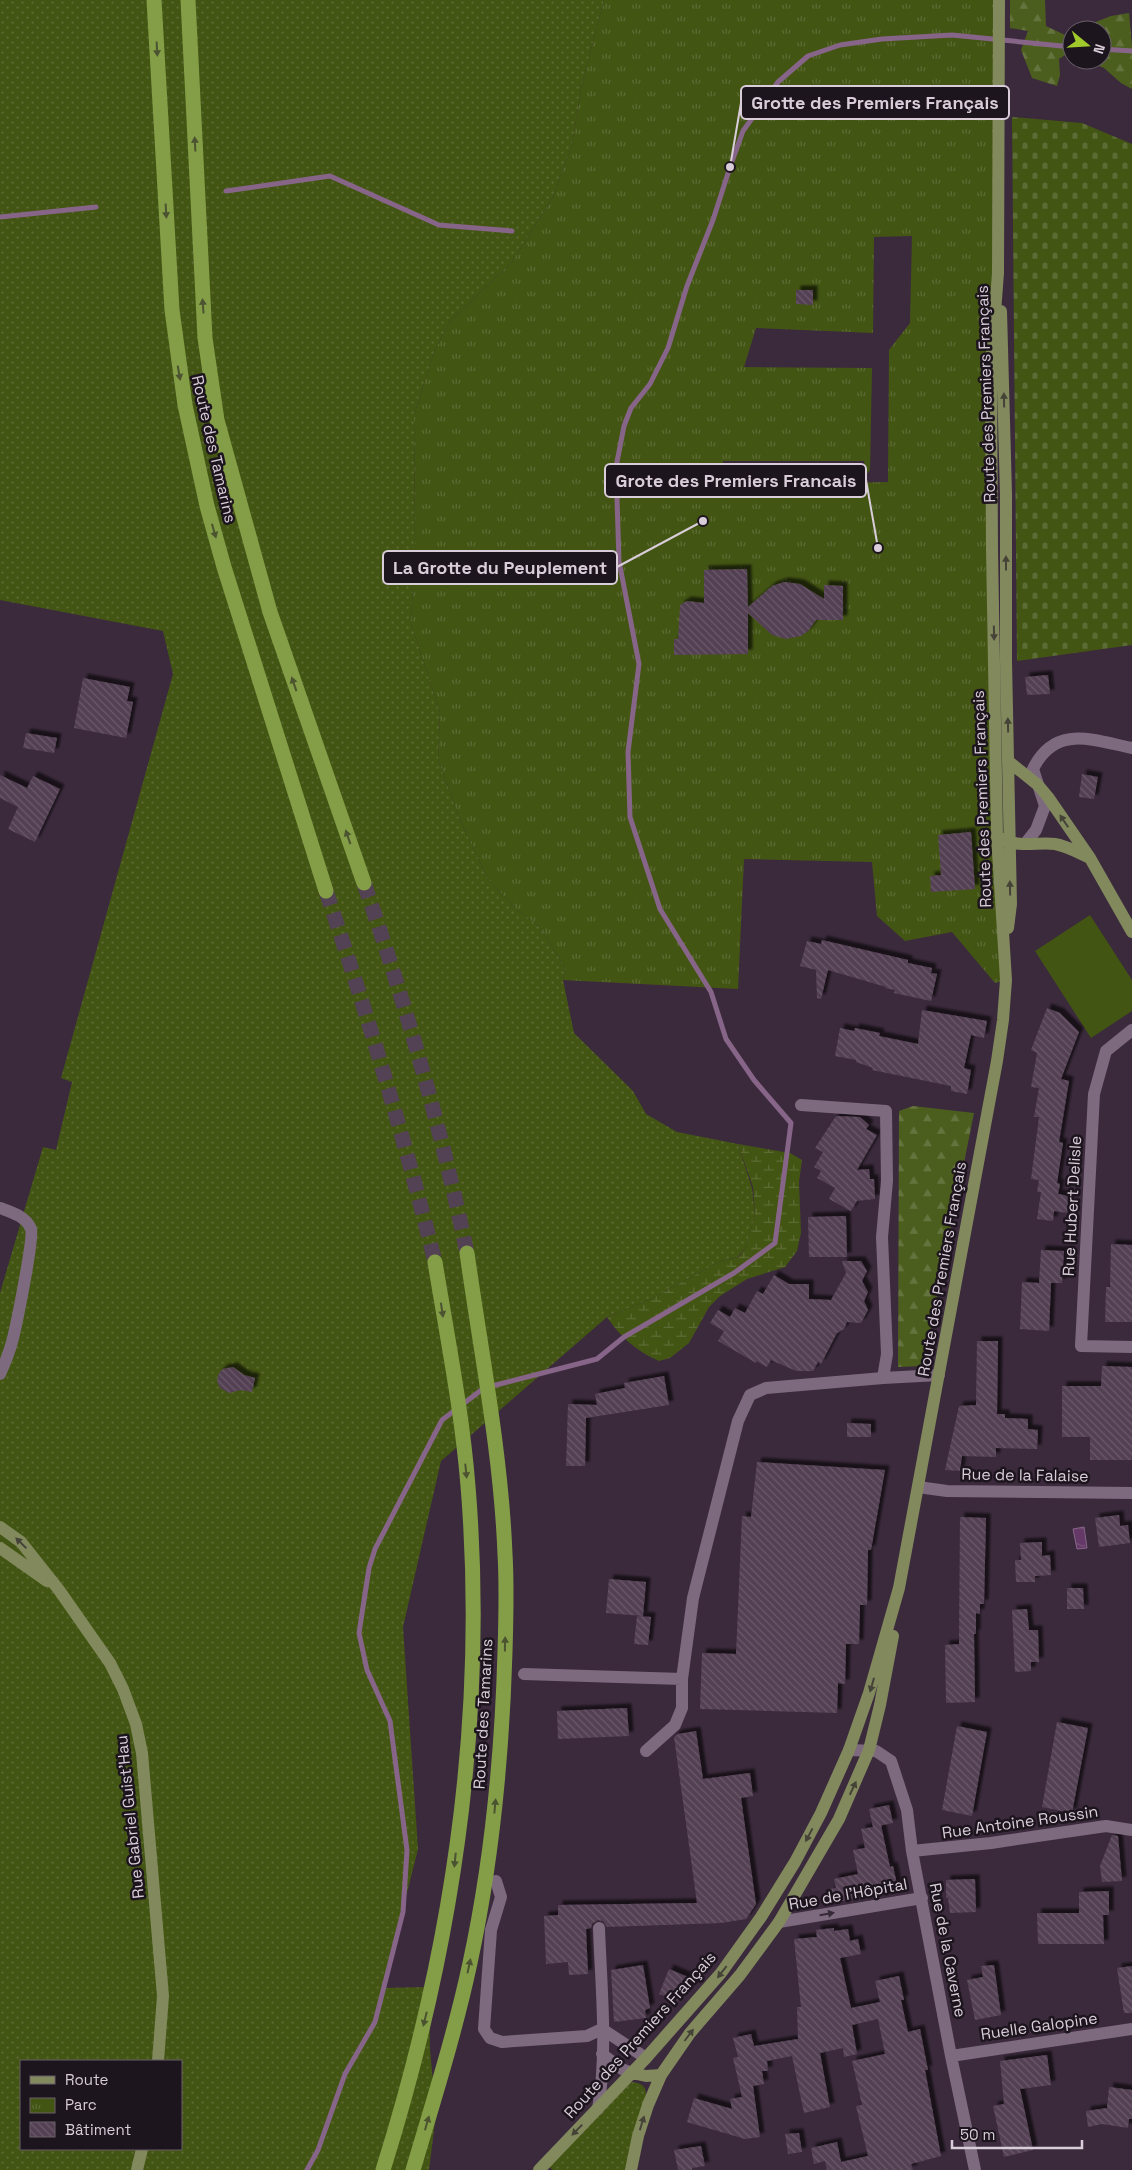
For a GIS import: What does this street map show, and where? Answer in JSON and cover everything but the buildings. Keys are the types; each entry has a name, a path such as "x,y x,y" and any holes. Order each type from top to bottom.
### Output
{"highway":[{"name":"Route des Tamarins","path":"154,0 172,310 185,405 207,506 224,567 326,890"},
{"name":"Route des Tamarins","path":"188,0 205,338 217,420 270,612 364,883"},
{"name":"Route des Tamarins","path":"413,2170 457,2015 470,1961 494,1817 504,1686 506,1589 504,1527 497,1462 467,1253"},
{"name":"Route des Tamarins","path":"383,2170 404,2103 435,1977 453,1877 472,1674 472,1567 468,1486 462,1430 435,1262"}],"main road":[{"path":"998,273 999,0"},
{"name":"Route des Premiers Français","path":"631,2170 640,2128 661,2075 690,2033 740,1975 779,1922 838,1819 869,1750 892,1647 899,1588 1002,1028 1011,904 1003,337 998,273"},
{"name":"Route des Premiers Français","path":"998,273 991,365 997,836 1000,899 1006,954"},
{"path":"1008,761 1038,785 1090,858 1132,932"},
{"path":"997,836 1010,843 1057,844 1090,858"},
{"name":"Rue Gabriel Guist'Hau","path":"0,1527 21,1542 59,1590 110,1663 123,1689 136,1724 141,1746 163,1996 158,2060"},
{"name":"Rue Gabriel Guist'Hau","path":"0,1548 59,1590"},
{"name":"Route des Premiers Français","path":"539,2170 646,2058 721,1973 761,1917 795,1862 821,1813 849,1750 870,1694 899,1588"},
{"path":"646,2058 661,2075"},
{"path":"632,2073 646,2076 661,2075"},
{"path":"137,2170 142,2150"}],"street":[{"path":"1025,844 1036,830 1045,806 1033,769 1047,748 1078,737 1132,748"},
{"name":"Rue Hubert Delisle","path":"1132,1030 1106,1051 1094,1094 1081,1346 1132,1347"},
{"path":"801,1105 886,1111 886,1181 882,1237 887,1354 883,1378"},
{"path":"0,1208 14,1213 25,1220 31,1230 29,1252 13,1340 7,1360 0,1374"},
{"path":"646,1751 675,1725 682,1708 682,1680 693,1598 738,1421 750,1396 766,1388 939,1375"},
{"name":"Rue de la Falaise","path":"918,1487 947,1491 1132,1493"},
{"path":"524,1674 682,1680"},
{"path":"849,1750 869,1750"},
{"name":"Rue de la Caverne","path":"869,1750 876,1751 891,1761 907,1810 912,1851 975,2170"},
{"name":"Rue Antoine Roussin","path":"912,1851 991,1843 1106,1826 1132,1830"},
{"path":"496,1882 501,1897 491,1930 484,2029 490,2038 502,2042 587,2036 602,2029"},
{"name":"Rue de l'Hôpital","path":"779,1922 922,1898"},
{"path":"598,2109 601,2092 602,2054 599,1928"},
{"path":"602,2029 646,2058"},
{"name":"Ruelle Galopine","path":"951,2056 1132,2029"},
{"path":"602,2054 622,2069 632,2073"}],"green space":[{"path":"0,0 604,0 582,84 572,145 553,197 512,262 450,321 434,352 414,415 415,548 411,623 440,712 438,759 460,820 488,879 518,911 538,925 565,967 563,980 574,1033 633,1091 646,1114 677,1132 738,1144 752,1188 755,1215 746,1247 738,1257 721,1261 651,1299 607,1317 441,1461 403,1627 418,1849 383,1988 429,1987 430,2050 436,2114 429,2170 0,2170 0,1293 43,1147 56,1150 72,1082 61,1078 173,674 163,631 0,600"},
{"path":"604,0 998,0 992,337 1006,980 995,983 952,932 905,941 877,916 872,862 744,859 738,989 563,980 565,967 538,925 518,911 488,879 460,820 438,759 440,712 411,623 415,548 414,415 434,352 450,321 512,262 553,197 572,145 582,84","holes":["912,236 910,323 889,350 888,482 842,483 850,493 731,493 723,483 723,461 864,461 866,475 870,470 872,368 744,367 756,328 873,333 874,237"]},
{"path":"1010,0 1045,0 1046,26 1062,34 1062,57 1059,59 1060,75 1057,86 1032,78 1021,50 1028,31 1010,28"},
{"path":"1129,13 1132,46 1132,89 1121,83 1106,70 1112,70 1112,20 1101,20"},
{"path":"1012,117 1082,123 1132,144 1132,645 1017,661"},
{"path":"1090,915 1132,980 1132,1011 1091,1038 1035,951"},
{"path":"913,1106 974,1113 923,1366 898,1367 899,1111"},
{"path":"738,1144 790,1153 802,1160 799,1182 801,1233 797,1251 785,1267 747,1279 720,1296 709,1307 689,1343 670,1358 659,1361 630,1343 617,1331 607,1317 651,1299 721,1261 739,1257 746,1247 755,1215 753,1187"},
{"path":"633,2082 642,2085 646,2094 625,2170 553,2170 549,2167 629,2084"}],"water":[{"path":"1084,1527 1087,1548 1077,1549 1073,1529"}],"waterway":[{"path":"307,2170 318,2150 345,2074 375,2022 403,1912 407,1850 390,1721 367,1670 359,1633 369,1568 375,1549 442,1420 484,1388 597,1359 624,1337 734,1273 775,1243 791,1123 754,1080 726,1039 711,992 660,909 630,817 628,752 639,664 619,561 616,467 624,426 631,408 650,384 668,348 687,286 713,220 743,131 778,82 808,56 840,45 882,39 952,35 1062,46"},
{"path":"1112,50 1132,51"},
{"path":"226,191 330,176 439,225 512,231"},
{"path":"0,217 96,207"}],"tunnel":[{"path":"364,883 422,1066 446,1159 467,1253"},
{"path":"326,891 384,1075 411,1168 435,1262"}],"place":[{"name":"Grotte des Premiers Français","path":"730,167"},
{"name":"La Grotte du Peuplement","path":"703,521"},
{"name":"Grote des Premiers Francais","path":"878,548"}]}
